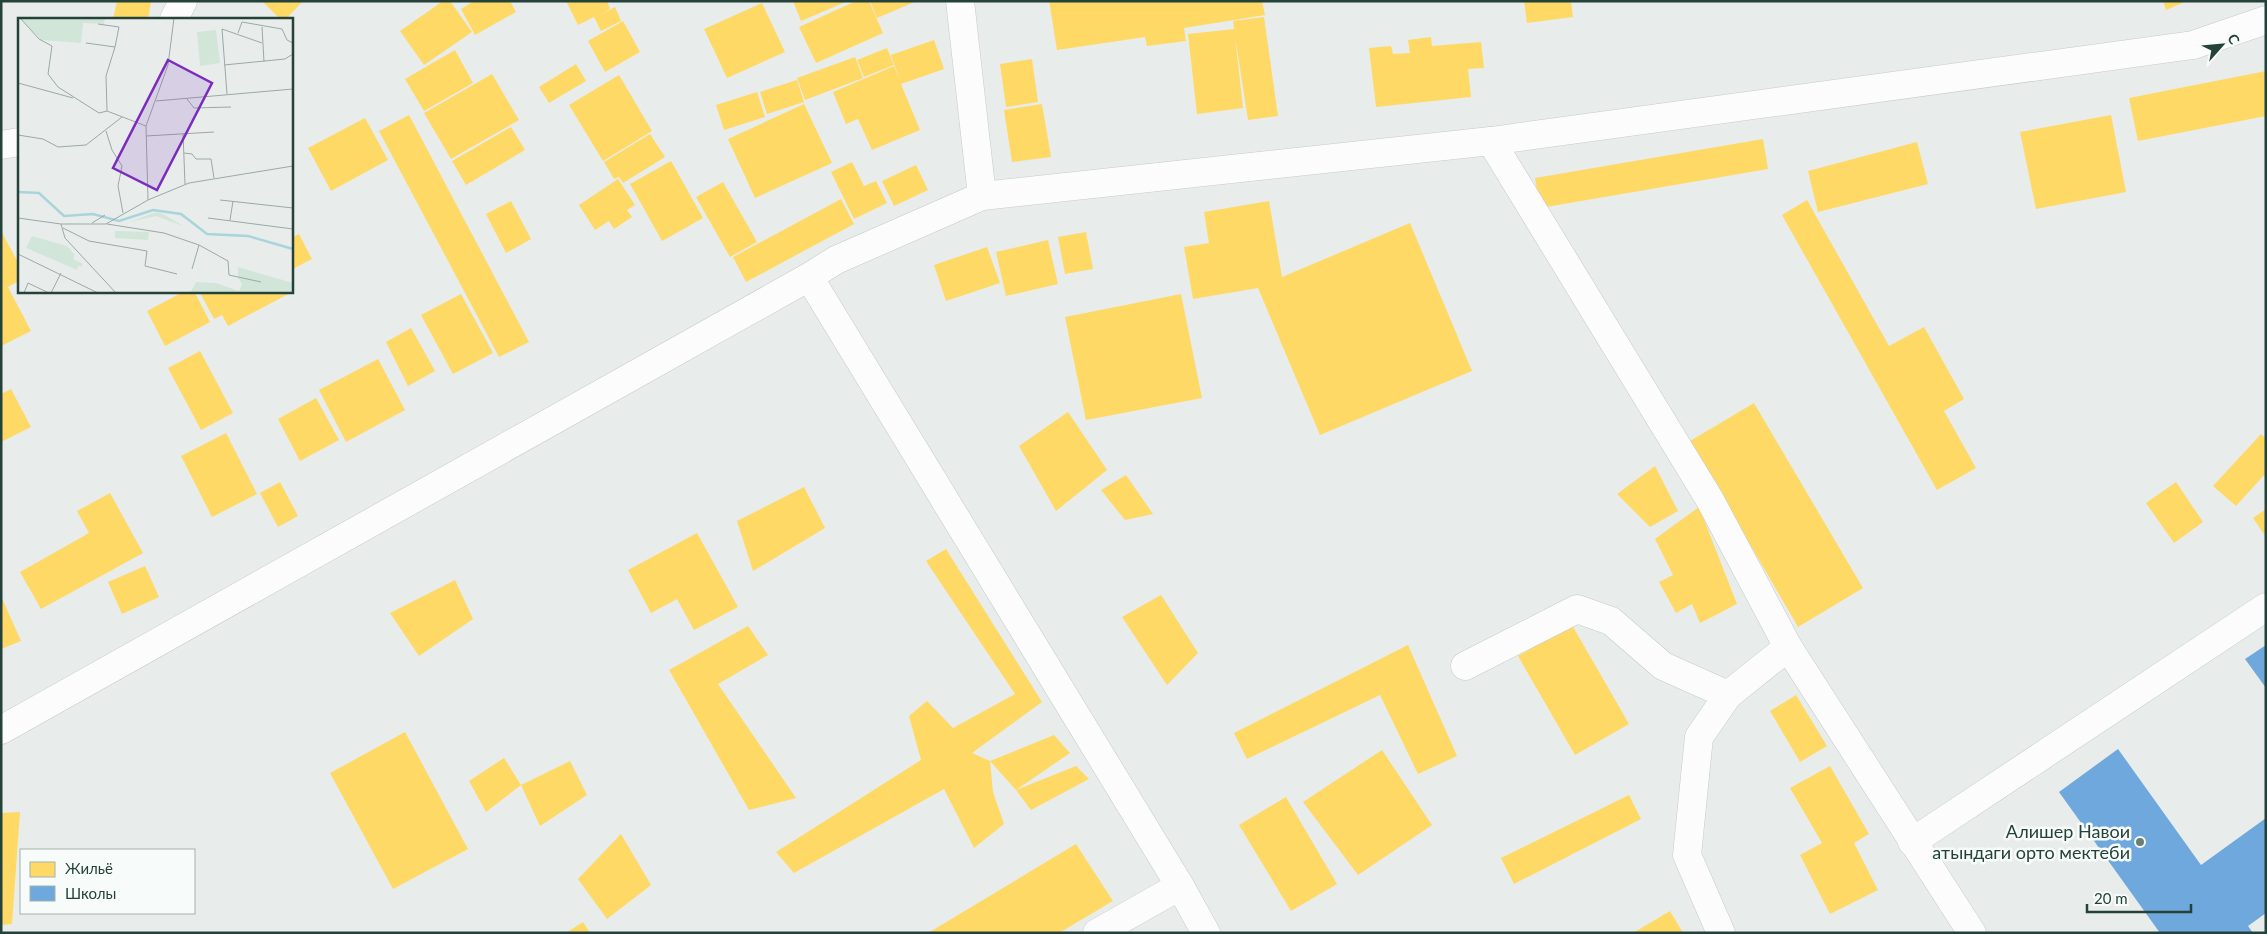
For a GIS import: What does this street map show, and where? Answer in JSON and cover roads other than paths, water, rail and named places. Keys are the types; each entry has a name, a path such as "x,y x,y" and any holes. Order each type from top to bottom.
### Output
{"street":[{"path":"174,18 183,1"},
{"path":"960,1 982,196"},
{"path":"1,730 836,260 982,196 1491,141 2193,45 2266,20"},
{"path":"1491,141 1710,500 1788,647 1972,933"},
{"path":"1,145 18,142"},
{"path":"808,277 1180,886 1206,933"},
{"path":"1912,842 2266,607"},
{"path":"1466,666 1576,609 1611,621 1663,666 1728,695"},
{"path":"1721,933 1687,855 1699,737 1728,695 1788,647"},
{"path":"1097,933 1180,886"}],"place":[{"name":"Алишер Навои атындаги орто мектеби","path":"2140,842"}]}
